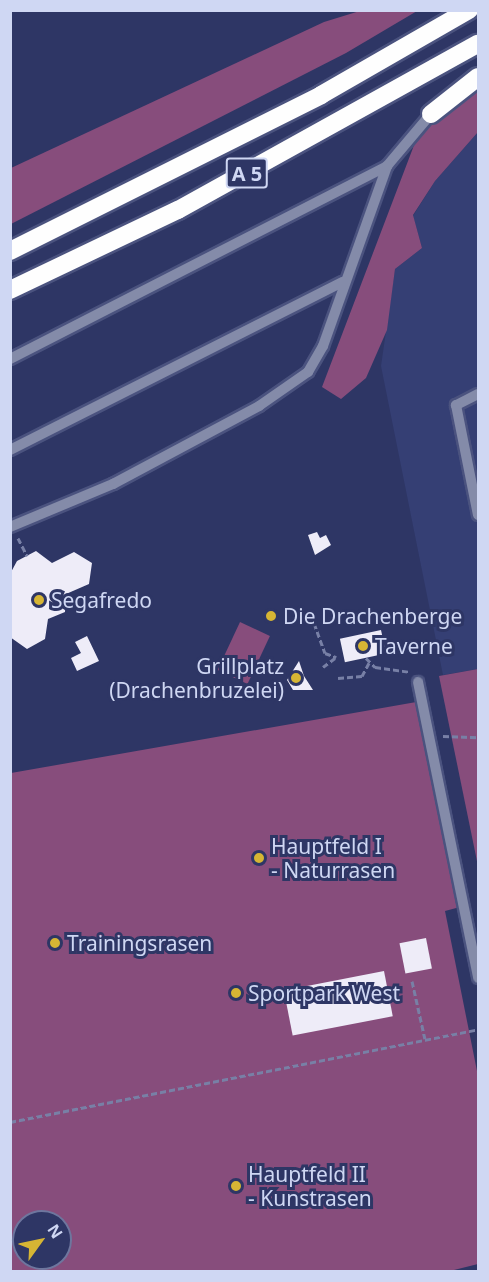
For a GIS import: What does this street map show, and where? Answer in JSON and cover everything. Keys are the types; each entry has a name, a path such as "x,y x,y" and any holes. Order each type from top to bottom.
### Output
{"highway":[{"name":"A 5","path":"10,251 311,100 469,10"},
{"name":"A 5","path":"10,290 178,210 478,44"},
{"path":"431,114 478,78"}],"street":[{"path":"11,527 113,484 259,406 308,372 323,346 343,282 387,166 431,114"},
{"path":"10,359 387,166"},
{"path":"10,450 343,282"},
{"path":"478,394 456,405 478,515"},
{"path":"417,679 478,978"}],"path":[{"path":"11,527 27,556"},
{"path":"314,623 325,653 336,657 323,667"},
{"path":"366,658 369,663 417,679"},
{"path":"338,678 362,676 369,663"},
{"path":"430,739 478,737"},
{"path":"412,981 425,1039"},
{"path":"10,1122 478,1029"}],"shaded area":[{"path":"363,10 417,11 346,53 11,224 11,168 324,22"},
{"path":"478,84 478,132 435,181 413,215 422,248 395,269 387,330 366,378 341,399 322,387 416,140 453,98"},
{"path":"478,132 478,669 443,675 381,366 395,269 422,248 413,216 435,181"},
{"path":"240,622 270,636 248,684 218,670"},
{"path":"478,669 478,866 439,676"},
{"name":"Sportpark West","path":"422,701 460,907 445,911 478,1076 478,1264 446,1272 11,1271 11,773"}],"building":[{"path":"317,532 320,538 326,535 331,545 315,555 308,535"},
{"path":"36,551 52,563 74,552 92,563 89,584 66,594 65,612 48,619 45,639 27,649 10,637 10,574 17,561"},
{"name":"Taverne","path":"381,630 386,653 345,662 340,639"},
{"path":"87,636 99,661 77,671 71,658 81,653 75,642"},
{"name":"Grillplatz (Drachenbruzelei)","path":"299,661 304,676 313,690 293,690 287,680"},
{"path":"426,938 432,968 405,974 399,943"},
{"path":"384,971 393,1016 293,1036 284,990"}],"place":[{"name":"Segafredo","path":"39,600"},
{"name":"Die Drachenberge","path":"271,616"},
{"name":"Taverne","path":"363,646"},
{"name":"Grillplatz (Drachenbruzelei)","path":"296,678"},
{"name":"Hauptfeld I - Naturrasen","path":"259,858"},
{"name":"Trainingsrasen","path":"55,943"},
{"name":"Sportpark West","path":"236,993"},
{"name":"Hauptfeld II - Kunstrasen","path":"236,1186"}]}
